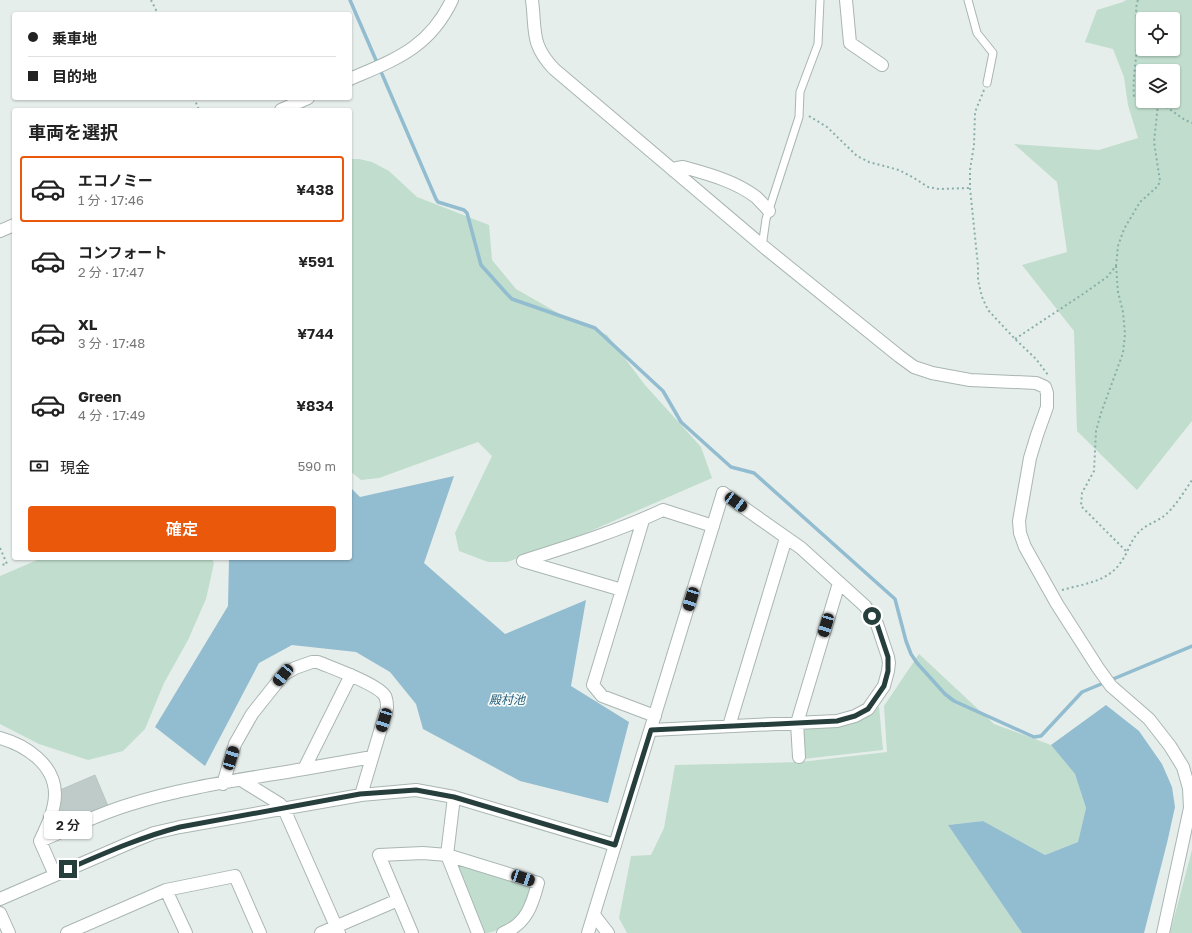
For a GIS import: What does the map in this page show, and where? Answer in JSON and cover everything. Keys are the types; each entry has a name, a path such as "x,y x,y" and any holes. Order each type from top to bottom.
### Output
{"street":[{"path":"352,78 389,63 403,56 417,46 436,27 452,0"},
{"path":"532,0 533,25 536,39 542,55 547,62 760,243 882,343 914,367 932,373 970,380 1036,383 1045,387 1047,393 1047,407 1030,458 1019,526 1021,539 1080,641 1111,686 1149,719 1170,746 1183,767 1188,780 1190,798 1188,820 1179,854 1164,933"},
{"path":"846,0 850,43 882,65"},
{"path":"286,108 304,100"},
{"path":"674,170 682,167 724,179 757,198 769,211"},
{"path":"0,230 12,226"},
{"path":"588,933 651,730 656,716 723,493 801,548 865,606 877,624 889,663 888,671 884,686 868,709 855,716 837,721 651,730"},
{"path":"622,590 523,561 598,537 643,520 663,510 713,526"},
{"path":"643,520 593,685 602,696 656,716"},
{"path":"729,726 786,538"},
{"path":"799,757 797,723 839,583"},
{"path":"223,784 235,744 252,714 283,675 295,668 312,662 318,662 351,675 381,691 386,697 387,708 360,794"},
{"path":"304,769 351,675"},
{"path":"0,738 19,745 36,756 44,764 52,779 55,800 47,828 40,841"},
{"path":"40,841 127,805 173,793 372,757"},
{"path":"241,780 280,804 284,809 337,930"},
{"path":"0,899 154,833 360,794 416,790 454,797 615,845"},
{"path":"454,797 447,855 478,933"},
{"path":"40,841 55,875"},
{"path":"412,933 379,856 423,853 447,855 538,883 535,895 523,920 512,929 503,933"},
{"path":"67,933 166,890 235,876 260,933"},
{"path":"166,890 186,933"},
{"path":"321,933 337,930 398,900"},
{"path":"0,913 9,933"},
{"path":"594,915 608,933"}],"lane":[{"path":"760,243 763,240 766,219 799,117 800,92 807,69 818,44 820,0"},
{"path":"968,0 977,32 994,53 987,83"}],"path":[{"path":"152,0 157,12"},
{"path":"1136,98 1134,97 1133,87 1138,31 1136,10 1138,0"},
{"path":"987,83 975,112 974,145 970,170 970,188 978,266 978,280 982,297 988,310 1036,359 1048,374 1050,382 1045,387"},
{"path":"1127,552 1081,506 1082,493 1094,470 1096,431 1123,353 1125,334 1123,312 1118,292 1116,266 1118,246 1124,229 1140,202 1158,186 1160,182 1154,142 1158,108"},
{"path":"1168,108 1192,124"},
{"path":"800,110 827,127 857,156 869,162 899,170 928,187 939,189 970,188"},
{"path":"1015,339 1107,277 1116,266"},
{"path":"1051,592 1099,580 1108,575 1116,568 1139,532 1169,512 1192,480"},
{"path":"0,548 7,564 0,565"}],"green space":[{"path":"1126,0 1192,0 1192,421 1137,490 1077,431 1074,331 1022,265 1067,252 1057,182 1014,144 1099,150 1138,138 1128,105 1124,77 1113,49 1085,42 1097,10"},
{"path":"352,159 372,162 389,171 417,197 489,225 492,260 516,289 565,317 607,335 645,385 701,447 712,478 586,533 507,562 488,562 459,551 455,533 492,456 478,442 379,478 361,480 352,473"},
{"path":"37,560 212,560 214,563 206,599 188,640 164,683 145,729 123,751 88,760 39,744 0,724 0,576"},
{"path":"919,654 994,724 1051,745 1075,774 1086,808 1078,842 1045,855 983,821 948,825 1022,933 627,933 619,918 631,856 651,855 664,828 675,765 801,762 887,752 884,706"},
{"path":"879,706 883,750 803,759 802,731 804,729 871,714"},
{"path":"1192,850 1192,933 1170,933"},
{"path":"459,864 529,886 532,889 521,912 508,924 499,929 483,933 458,869"}],"water":[{"name":"殿村池","path":"454,476 424,563 505,634 586,600 571,686 629,722 608,803 520,781 423,729 416,704 390,672 356,652 292,645 259,663 205,766 155,727 228,606 229,560 352,560 352,489 360,497"},
{"path":"1106,705 1139,731 1162,764 1172,787 1175,807 1144,933 1022,933 948,825 983,821 1045,855 1078,842 1086,808 1075,774 1051,745"}],"building":[{"path":"95,775 108,806 55,830 52,827 60,790"}],"waterway":[{"path":"350,0 436,199 438,202 464,210 467,213 481,265 512,299 595,328 663,391 681,422 731,467 754,473 895,599 911,654 917,663 945,694 954,701 1034,737 1041,736 1082,692 1192,646"}],"route":[{"path":"68,869 154,833 180,827 360,794 416,790 454,797 615,845 651,730 837,721 855,716 868,709 884,686 889,663 877,624 872,616"}]}
